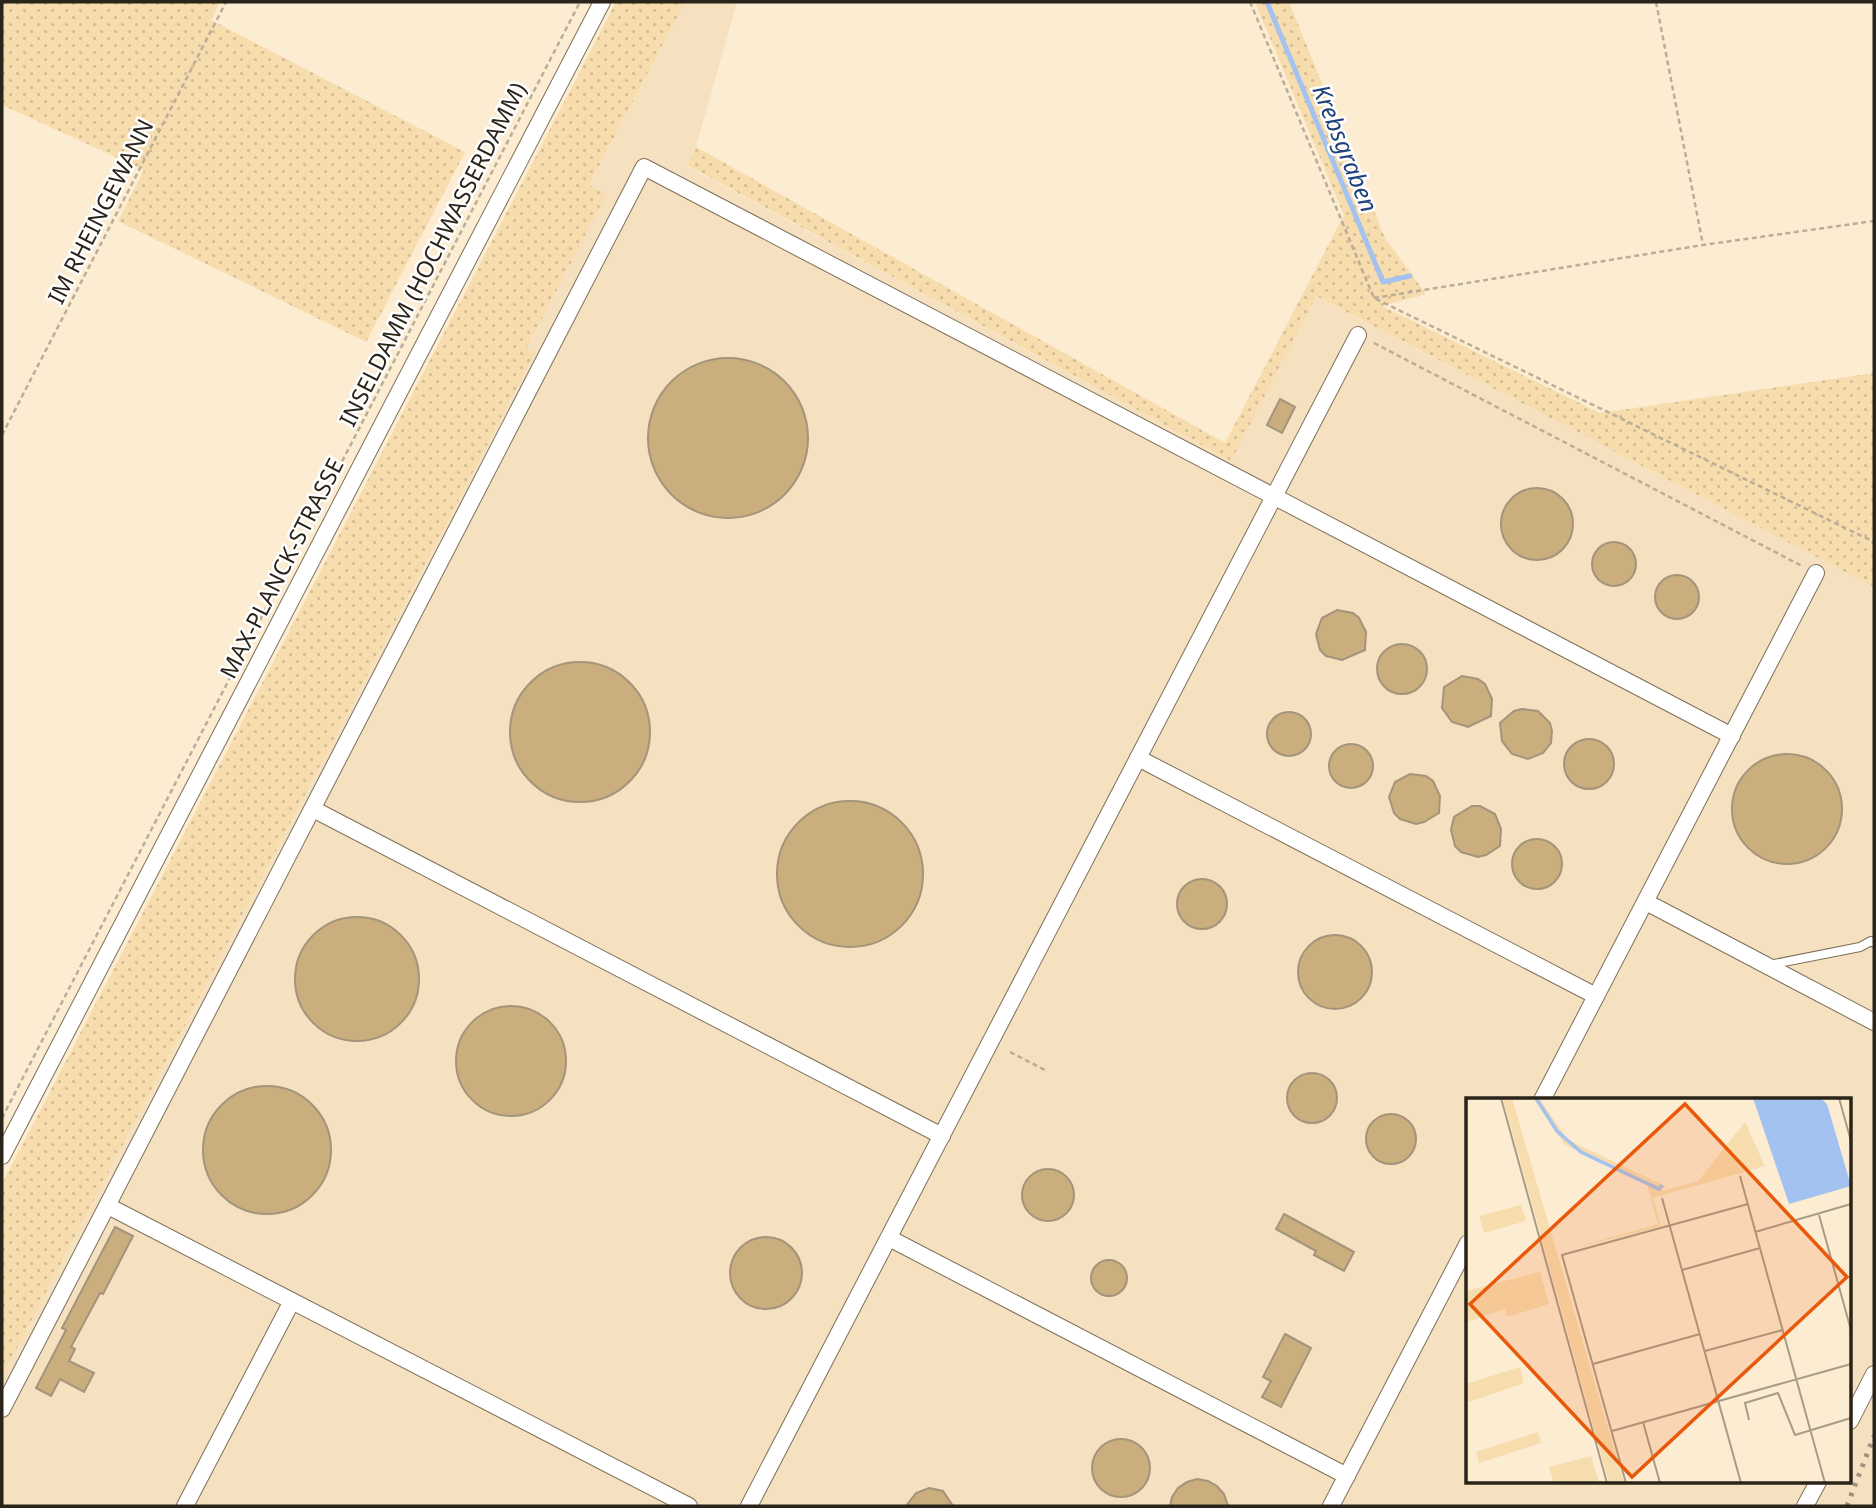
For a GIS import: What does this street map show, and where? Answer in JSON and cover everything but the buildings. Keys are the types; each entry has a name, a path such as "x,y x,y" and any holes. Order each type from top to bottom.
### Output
{"street":[{"name":"MAX-PLANCK-STRASSE","path":"2,1156 602,2"},
{"path":"2,1409 644,167 1732,736"},
{"path":"749,1506 1358,335"},
{"path":"1543,1098 1816,573"},
{"path":"1138,758 1597,996"},
{"path":"313,809 942,1136"},
{"path":"1646,902 1874,1023"},
{"path":"108,1206 689,1506"},
{"path":"889,1238 1347,1476"},
{"path":"1331,1506 1466,1247"},
{"path":"185,1506 292,1301"},
{"path":"1852,1417 1874,1374"},
{"path":"1805,1506 1817,1484"}],"lane":[{"path":"1766,966 1798,957 1874,943"}],"path":[{"name":"IM RHEINGEWANN","path":"2,435 226,2"},
{"name":"INSELDAMM (HOCHWASSERDAMM)","path":"2,1118 580,2"},
{"path":"1250,2 1374,298 1874,542"},
{"path":"1656,2 1703,246"},
{"path":"1374,298 1874,221"},
{"path":"1358,335 1816,573"},
{"path":"1010,1052 1047,1071"}],"shaded area":[{"path":"2,2 220,2 211,20 465,152 366,342 118,221 144,170 2,105"},
{"path":"616,2 685,2 589,185 606,195 527,348 535,353 2,1377 2,1184"},
{"path":"685,2 737,2 696,147 687,166 1231,461 1315,296 1874,587 1874,1506 2,1506 2,1377 535,353 527,349 605,195 589,186"},
{"path":"1255,2 1289,2 1385,238 1426,294 1382,306 1600,413 1874,373 1874,587 1316,296 1231,461 687,165 696,147 1225,443 1344,215"}],"waterway":[{"name":"Krebsgraben","path":"1267,2 1383,282 1410,276"}],"railway":[{"path":"1847,1506 1874,1436"}]}
